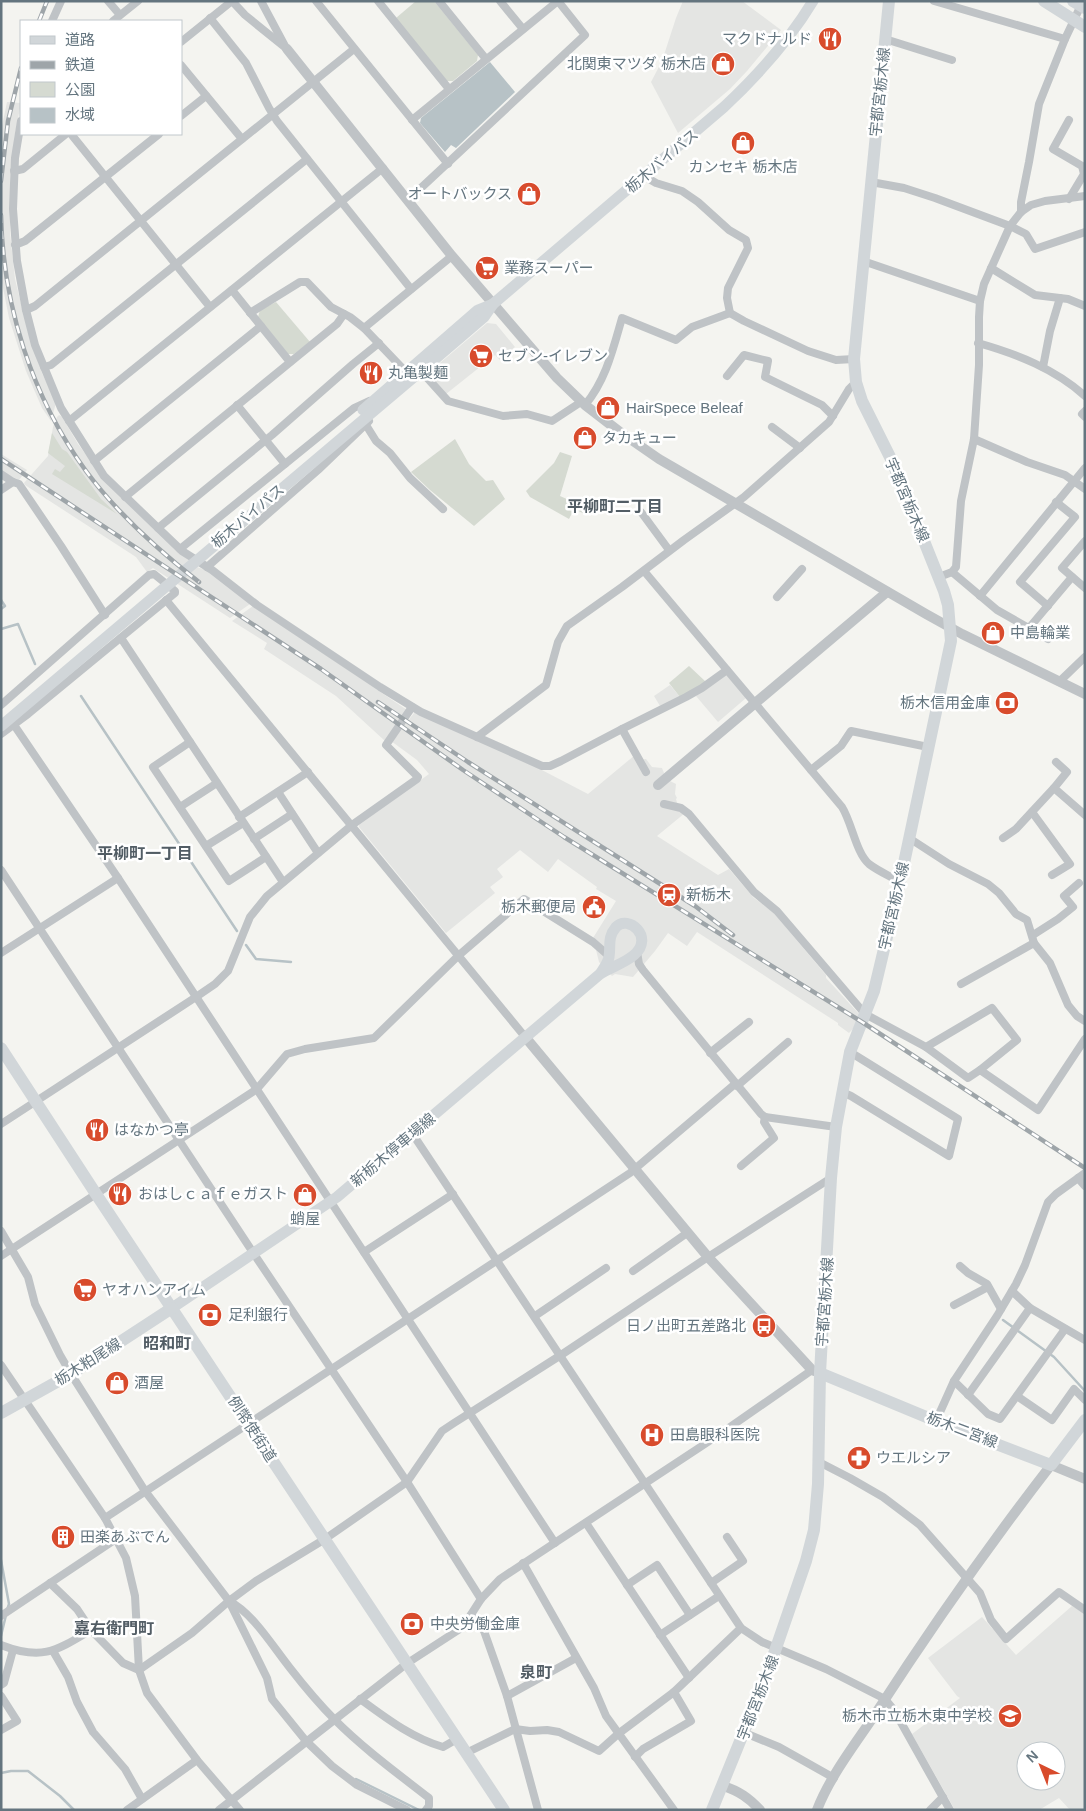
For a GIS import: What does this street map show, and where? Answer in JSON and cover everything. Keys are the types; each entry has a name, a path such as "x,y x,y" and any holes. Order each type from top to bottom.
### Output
{"main road":[{"name":"栃木バイパス","path":"380,400 421,371 484,317 493,304 724,107 749,83 792,32 813,1"},
{"name":"宇都宮栃木線","path":"712,1810 745,1733 776,1648 806,1560 814,1530 819,1462 816,1372 836,1126 850,1052 874,991 900,882 950,641 948,605 939,577 892,461 862,401 856,382 854,359 889,1"},
{"path":"1044,1 1085,27"},
{"name":"栃木バイパス","path":"7,721 161,586 200,560 380,400 406,372 478,310 493,304"},
{"path":"628,923 642,935 642,944 637,952 600,974 607,964 609,939 618,925 628,923"},
{"name":"新栃木停車場線","path":"172,1308 331,1202 600,974"},
{"name":"例幣使街道","path":"1,1048 501,1809"},
{"name":"栃木粕尾線","path":"1,1413 72,1374 172,1308"},
{"name":"栃木二宮線","path":"816,1372 936,1421 1052,1465"},
{"path":"1052,1465 1085,1420"}],"street":[{"path":"52,20 61,1"},
{"path":"108,1 120,16"},
{"path":"114,20 138,1"},
{"path":"182,41 232,1 245,15 287,49"},
{"path":"262,1 287,49 313,82 452,256 537,355 583,403 659,459 887,592 949,627 1085,694"},
{"path":"316,1 448,164"},
{"path":"378,1 449,90"},
{"path":"439,1 486,59"},
{"path":"500,1 523,29"},
{"path":"408,200 585,36 558,1 412,120"},
{"path":"934,1 1065,39"},
{"path":"1021,212 1021,202 1039,104 1080,4"},
{"path":"210,18 246,63 273,115 411,289"},
{"path":"885,39 952,60"},
{"path":"26,310 35,306 142,221 354,49"},
{"path":"182,66 242,139"},
{"path":"182,115 206,96"},
{"path":"1069,120 1053,149 1082,166 1084,174 1069,199"},
{"path":"20,128 14,171 13,209 15,245 26,310 35,344 61,408 104,476 180,549 200,560 257,605 412,707 477,737 534,758 542,766 550,766 686,697 727,670"},
{"path":"14,171 23,169 65,135"},
{"path":"72,135 210,307"},
{"path":"15,245 25,241 158,135"},
{"path":"44,367 51,365 307,159"},
{"path":"69,421 383,168"},
{"path":"644,176 656,184 682,191 698,202 729,230 746,240 748,248 728,288 727,298 730,313 744,322 808,350 836,360 854,359"},
{"path":"871,182 904,188 1010,226 1026,234 1035,249 1085,232"},
{"path":"939,577 952,572 956,566 961,501 974,439 979,366 980,301 984,284 1010,226 1021,212 1031,205 1045,201 1085,196"},
{"path":"364,328 452,256"},
{"path":"863,261 980,301"},
{"path":"991,268 1035,295 1068,299 1085,306"},
{"path":"250,313 303,281 310,285 331,307 364,328 406,372"},
{"path":"232,290 290,362"},
{"path":"1042,367 1060,298"},
{"path":"421,371 448,401 503,416 527,414 552,421 583,403 599,387 622,318 676,340 692,327 730,313"},
{"path":"124,497 337,324 344,314"},
{"path":"94,461 261,326"},
{"path":"158,528 266,440 379,343"},
{"path":"978,343 1016,354 1072,384 1085,396"},
{"path":"727,376 744,355 768,361 766,377 822,405 833,416"},
{"path":"477,737 546,685 558,642 567,626 736,503 829,422 849,389 856,382"},
{"path":"200,560 318,470 366,425 380,400"},
{"path":"180,549 354,408 380,400"},
{"path":"237,405 285,464"},
{"path":"1085,411 1082,414 1085,417"},
{"path":"366,425 376,441 390,453 410,478 443,509"},
{"path":"772,427 800,448"},
{"path":"974,439 1027,462 1065,475 1085,489"},
{"path":"980,596 1085,468"},
{"path":"1,474 19,484 22,488 105,615"},
{"path":"1,490 13,482"},
{"path":"1048,606 1020,582 1075,517 1056,502"},
{"path":"641,512 669,550"},
{"path":"1085,541 1062,568 1085,588"},
{"path":"777,597 802,569"},
{"path":"644,571 842,807 849,818 860,853 869,864 900,882"},
{"path":"952,572 997,610 1048,639"},
{"path":"1,706 152,574 175,591 122,638 45,700 7,721 1,734"},
{"path":"1029,628 1072,578"},
{"path":"658,785 887,592"},
{"path":"166,600 708,1257 816,1372 500,1579 481,1599 462,1627 406,1664 219,1810"},
{"path":"122,638 283,882"},
{"path":"1059,682 1085,657"},
{"path":"1,1124 196,997 215,984 228,971 250,917 260,903 318,853 418,777 386,745 412,707"},
{"path":"7,721 118,878 556,1543"},
{"path":"622,729 646,772"},
{"path":"811,770 841,746 851,731 928,747"},
{"path":"190,742 153,767 229,881 266,857"},
{"path":"1003,838 1016,829 1067,772 1056,762"},
{"path":"206,846 308,772"},
{"path":"180,807 217,783"},
{"path":"1054,788 1085,815"},
{"path":"278,792 318,853"},
{"path":"664,804 681,808 689,814 754,892 777,911 865,1014 926,1047 968,1078 1017,1040 992,1008 926,1047"},
{"path":"1032,812 1070,864 1052,875"},
{"path":"254,839 292,814"},
{"path":"909,838 949,864 988,884 999,893 1016,914 1028,920 1033,939 1050,963 1068,1005 1077,1016 1085,1021"},
{"path":"1,870 407,1482 481,1599"},
{"path":"1,954 118,878"},
{"path":"961,984 1033,939 1073,907 1064,896 1079,884"},
{"path":"1,1256 257,1089 287,1054 305,1049 374,1038 458,956 524,899 593,942 609,956"},
{"path":"593,942 600,944 609,939"},
{"path":"637,952 639,964 643,970 761,1114 765,1117 836,1126"},
{"path":"621,962 643,970"},
{"path":"710,1053 749,1022"},
{"path":"980,1070 1038,1110 1085,1039"},
{"path":"105,1518 635,1170 788,1042"},
{"path":"842,1092 949,1156 958,1119 850,1052"},
{"path":"741,1166 774,1138 764,1122 765,1117"},
{"path":"412,1133 741,1628 751,1636 826,1669 885,1699 894,1710 950,1810"},
{"path":"936,1421 954,1381 1012,1291 1025,1265 1048,1202 1081,1176 1085,1186"},
{"path":"139,1670 176,1645 256,1581 325,1539 407,1482 442,1431 832,1178"},
{"path":"364,1252 453,1194"},
{"path":"1,1231 28,1277 35,1304 72,1374 146,1491 229,1601 266,1678 272,1699 306,1741 332,1766 357,1785 406,1810"},
{"path":"633,1271 688,1233"},
{"path":"960,1266 987,1284 1001,1309"},
{"path":"535,1316 606,1268"},
{"path":"954,1305 988,1287"},
{"path":"1012,1291 1030,1308 1085,1340"},
{"path":"968,1395 1030,1308"},
{"path":"954,1381 988,1414 1000,1419 1065,1329"},
{"path":"1,1365 105,1518 126,1558 135,1596 139,1670 148,1693 197,1760 240,1810"},
{"path":"1017,1396 1052,1420 1074,1389 1085,1400"},
{"path":"819,1462 883,1497 920,1525 980,1593 991,1620 1006,1639 1059,1592 1085,1610"},
{"path":"816,1810 834,1778 913,1655 1023,1501 1052,1465 1085,1479"},
{"path":"586,1523 689,1678"},
{"path":"711,1583 743,1561 728,1537"},
{"path":"1,1616 116,1539"},
{"path":"523,1563 594,1688 606,1716 674,1810"},
{"path":"627,1585 657,1565 690,1616"},
{"path":"50,1583 77,1608 91,1630 123,1663 139,1670"},
{"path":"660,1635 719,1596"},
{"path":"229,1601 235,1604 256,1625 290,1670 334,1720 366,1749 429,1798 429,1806 426,1810"},
{"path":"471,1615 484,1631 507,1696 538,1810"},
{"path":"466,1753 515,1729 559,1732 600,1751 618,1734 674,1692 741,1628"},
{"path":"1,1645 13,1650 39,1654 53,1651 91,1630"},
{"path":"1,1685 4,1683 13,1650"},
{"path":"53,1651 68,1676 77,1702 93,1732 125,1770 142,1799"},
{"path":"507,1696 576,1658"},
{"path":"635,1757 643,1749 691,1721 674,1692"},
{"path":"1,1696 17,1721 1,1730"},
{"path":"360,1700 405,1731 431,1743 443,1747 456,1739"},
{"path":"745,1733 779,1747 834,1778"},
{"path":"127,1810 197,1760"},
{"path":"723,1786 738,1791 750,1799 760,1810"},
{"path":"930,1810 943,1797"}],"shaded area":[{"path":"683,1 742,1 781,30 730,89 678,133 651,82 662,61"},
{"path":"7,102 20,103 10,178 10,233 15,279 28,332 42,373 56,403 51,421 42,408 26,371 9,318 1,278 1,131"},
{"path":"487,323 496,324 515,347 500,360 495,355 446,394 427,374"},
{"path":"59,415 108,485 181,554 197,567 208,571 250,604 230,618 153,568 147,572 136,557 25,485 24,483 48,456 53,427"},
{"path":"1,454 27,470 19,480 15,480 1,471"},
{"path":"253,606 407,710 385,741 336,696 264,649 267,643 232,621"},
{"path":"724,675 728,675 746,698 718,722 696,696"},
{"path":"670,685 680,697 660,706 654,696"},
{"path":"415,712 538,768 588,794 635,755 638,760 646,759 652,767 662,768 670,781 676,784 675,794 679,810 685,813 657,836 718,875 729,869 754,898 773,912 826,975 826,978 860,1015 853,1029 849,1033 838,1023 697,932 687,946 668,933 633,977 615,974 612,976 599,962 593,938 616,901 596,889 597,887 558,859 548,872 520,850 497,869 503,877 490,887 495,893 446,933 359,827 359,825 429,774 417,760 391,741"},
{"name":"栃木市立栃木東中学校","path":"1072,1606 1085,1613 1085,1810 1070,1810 1059,1798 1039,1810 955,1810 912,1734 960,1698 928,1658 982,1617 1016,1655"}],"green space":[{"path":"416,1 434,1 478,55 477,61 453,81 447,81 396,18"},
{"path":"276,302 310,342 294,354 288,354 258,317 260,310"},
{"path":"52,433 62,449 67,452 101,499 117,514 52,474 55,469 60,472 65,466 48,453"},
{"path":"455,439 469,464 486,481 493,480 505,499 474,526 411,472"},
{"path":"560,452 572,456 560,496 589,509 587,515 574,509 569,519 530,497 526,491 554,463"},
{"path":"689,666 706,682 680,697 669,683"}],"water":[{"path":"490,62 515,92 456,148 451,145 445,152 420,123 421,118"}],"waterway":[{"path":"1,600 5,606 1,609"},
{"path":"1,629 18,624 35,664"},
{"path":"81,696 237,931"},
{"path":"246,945 256,959 291,962"},
{"path":"1003,1320 1054,1357 1085,1391"},
{"path":"1,1560 9,1604 7,1610"},
{"path":"1,1636 6,1615"},
{"path":"1,1773 28,1771 60,1796 74,1810"},
{"path":"356,1779 419,1810"}],"railway":[{"path":"39,20 47,1"},
{"path":"1,181 8,121 20,72"},
{"path":"1,215 3,249 15,316 24,349 50,413 86,471 111,502 153,544 199,582"},
{"path":"1,459 321,669 463,770 564,837 862,1022 1085,1168"},
{"path":"378,702 468,762 695,906 733,935"}],"place":[{"name":"マクドナルド","path":"830,39"},
{"name":"北関東マツダ 栃木店","path":"723,64"},
{"name":"カンセキ 栃木店","path":"743,143"},
{"name":"オートバックス","path":"529,194"},
{"name":"業務スーパー","path":"487,268"},
{"name":"セブン-イレブン","path":"481,356"},
{"name":"丸亀製麺","path":"371,373"},
{"name":"HairSpece Beleaf","path":"608,408"},
{"name":"タカキュー","path":"585,438"},
{"name":"中島輪業","path":"993,633"},
{"name":"栃木信用金庫","path":"1007,703"},
{"name":"新栃木","path":"669,895"},
{"name":"栃木郵便局","path":"594,907"},
{"name":"はなかつ亭","path":"97,1130"},
{"name":"おはしｃａｆｅガスト","path":"120,1194"},
{"name":"蛸屋","path":"305,1195"},
{"name":"ヤオハンアイム","path":"85,1290"},
{"name":"足利銀行","path":"210,1315"},
{"name":"日ノ出町五差路北","path":"764,1326"},
{"name":"酒屋","path":"117,1383"},
{"name":"田島眼科医院","path":"652,1435"},
{"name":"ウエルシア","path":"859,1458"},
{"name":"田楽あぶでん","path":"63,1537"},
{"name":"中央労働金庫","path":"412,1624"},
{"name":"栃木市立栃木東中学校","path":"1010,1716"}],"district":[{"name":"平柳町二丁目","path":"615,506"},
{"name":"平柳町一丁目","path":"145,853"},
{"name":"昭和町","path":"167,1343"},
{"name":"嘉右衛門町","path":"114,1628"},
{"name":"泉町","path":"536,1672"}]}
